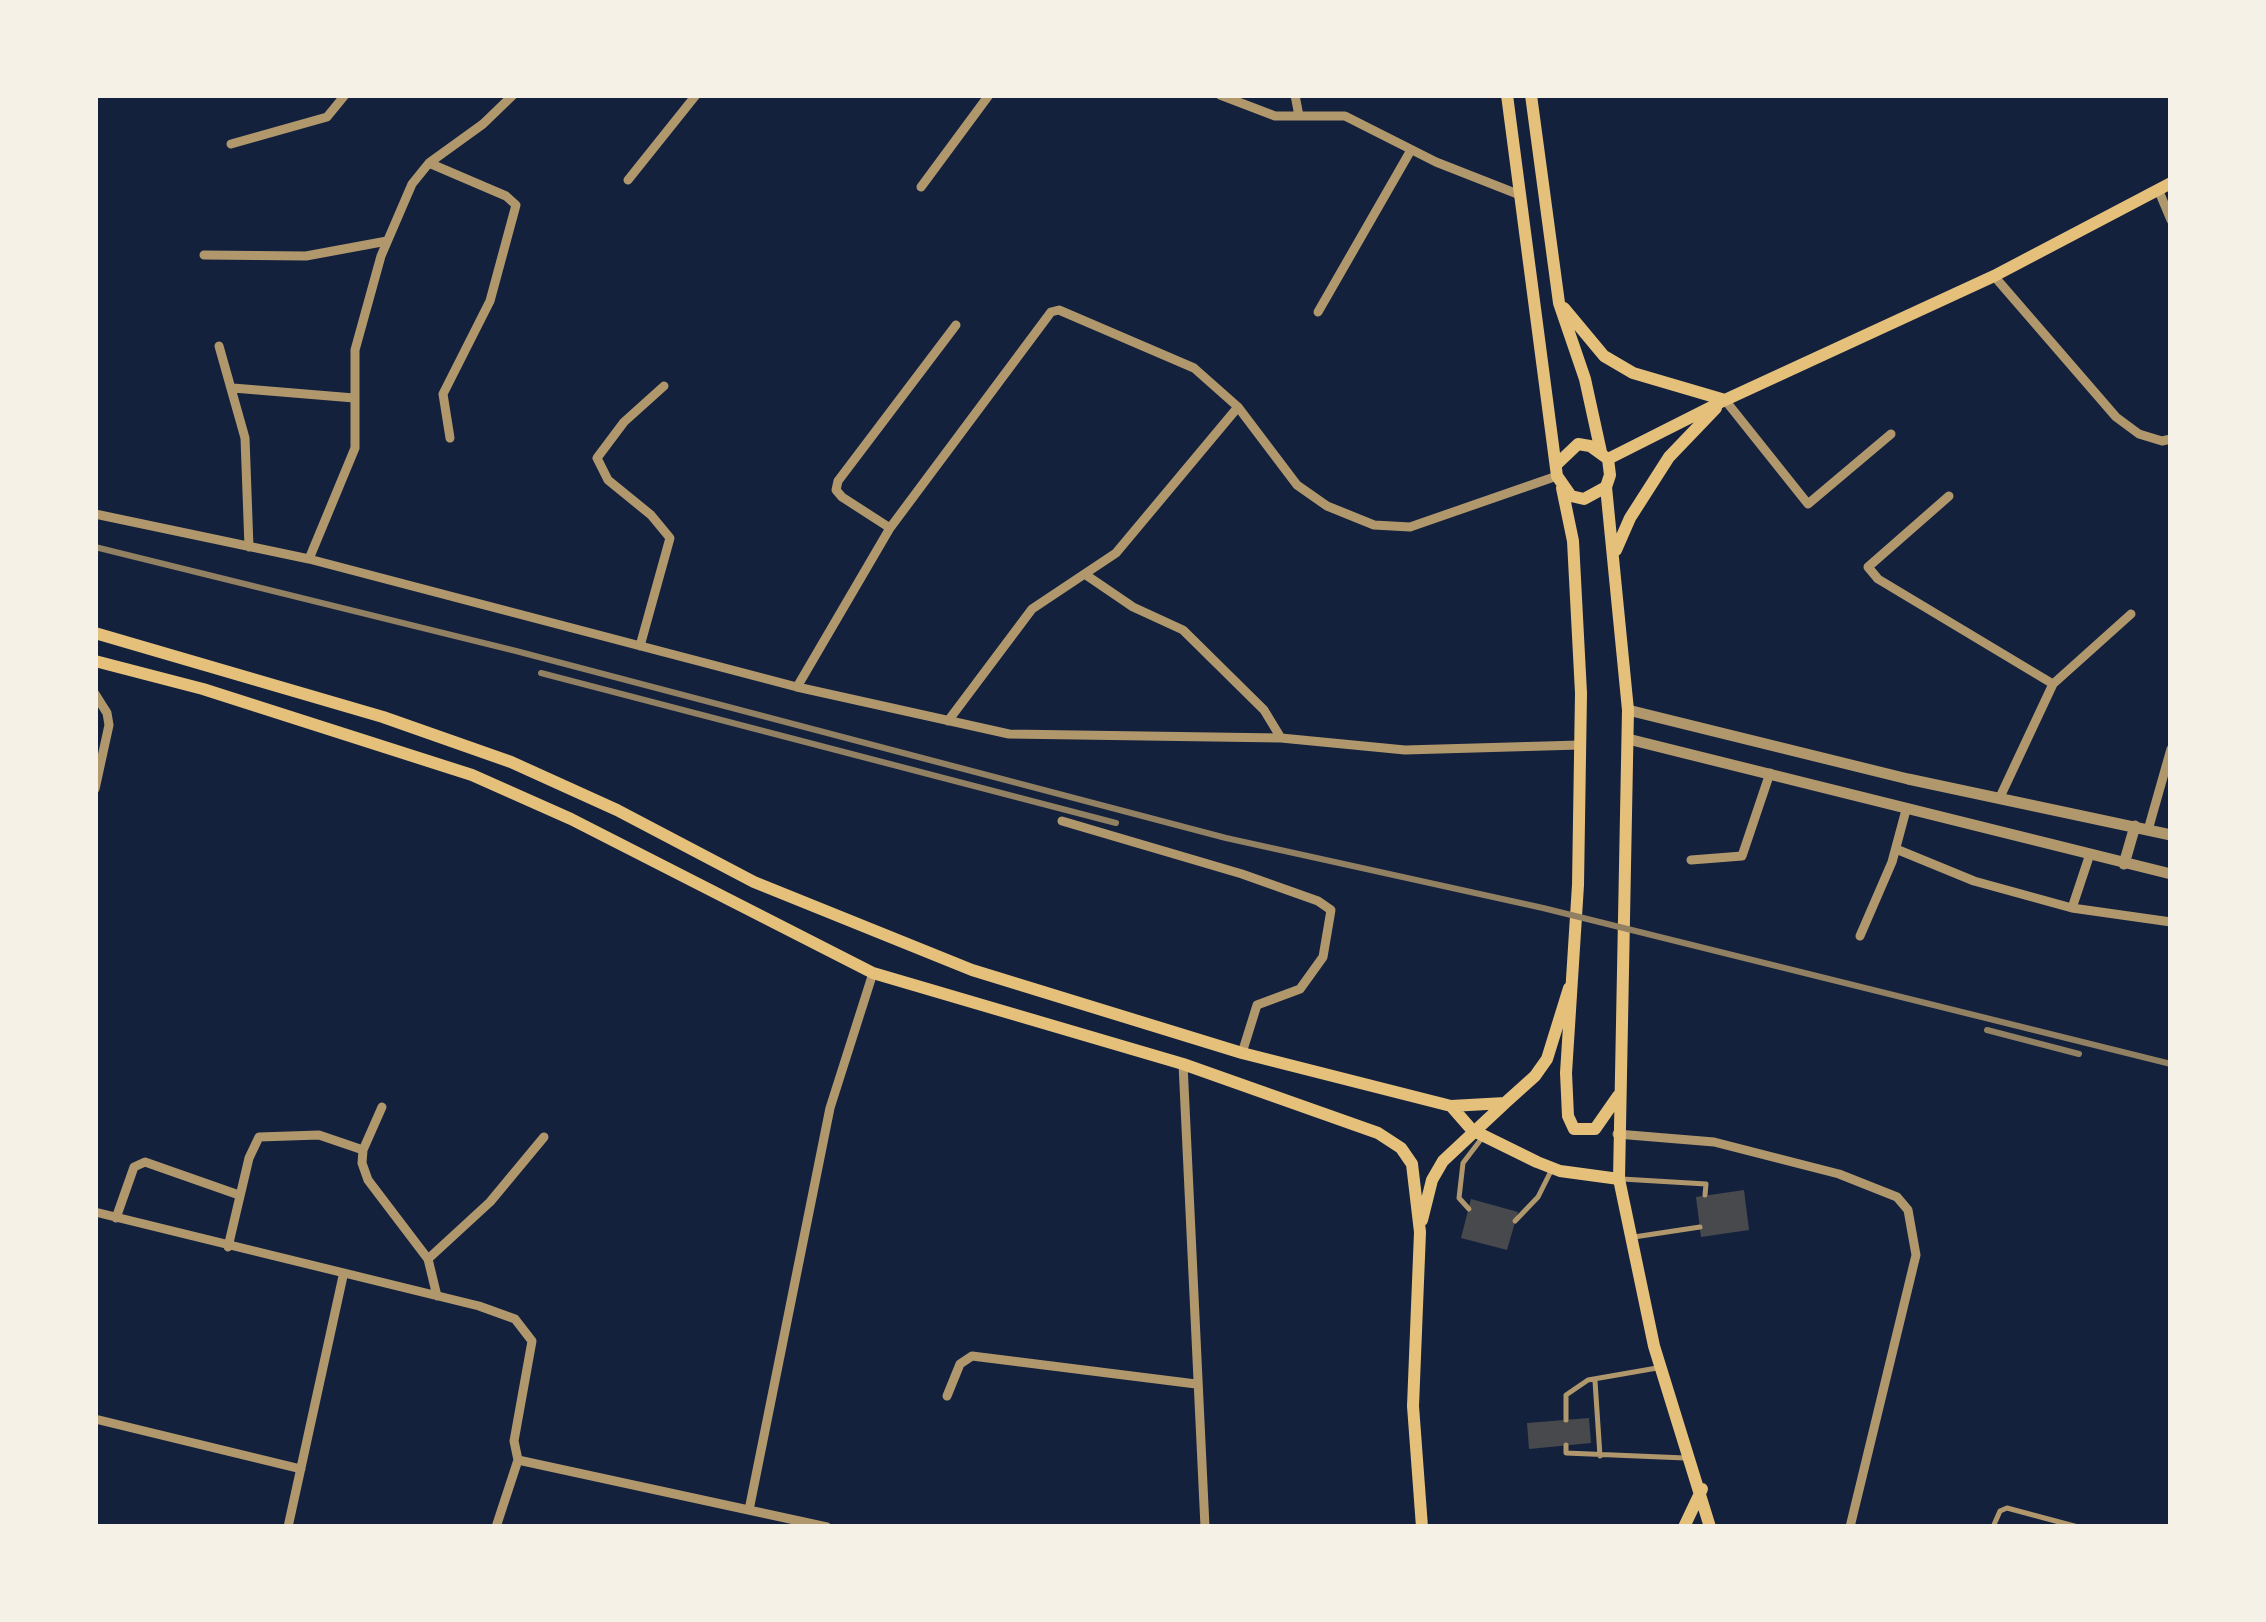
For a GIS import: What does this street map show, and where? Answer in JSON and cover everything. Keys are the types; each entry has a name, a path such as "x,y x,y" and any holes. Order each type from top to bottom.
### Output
{"main road":[{"path":"1508,95 1559,475 1573,541 1580,745 1578,885 1566,1074 1568,1116 1574,1129 1595,1130 1619,1094"},
{"path":"1530,95 1560,303 1605,456 1628,710 1619,1179 1660,1367 1702,1490 1710,1527"},
{"path":"1559,475 1578,444 1605,456 1994,276 2164,186"},
{"path":"1560,303 1604,356 1633,373 1725,400"},
{"path":"1615,552 1630,518 1670,458 1725,400"},
{"path":"1559,475 1584,499 1606,487"},
{"path":"95,633 383,717 511,762 618,810 754,882 972,970 1242,1053 1451,1106 1505,1103"},
{"path":"95,661 202,689 472,776 571,819 873,973 1183,1064 1378,1133 1401,1148 1412,1164 1420,1232 1413,1406 1422,1527"},
{"path":"1420,1232 1432,1180 1547,1058 1569,988"},
{"path":"1451,1106 1478,1132 1552,1168 1619,1179"},
{"path":"1684,1527 1702,1490"}],"street":[{"path":"231,144 327,117 345,95"},
{"path":"309,559 355,448 355,350 388,241 412,184 428,163 483,124 513,95"},
{"path":"628,180 696,95"},
{"path":"921,187 989,95"},
{"path":"1220,95 1276,116 1345,116 1411,150 1521,195"},
{"path":"1296,95 1299,116"},
{"path":"1318,312 1411,150"},
{"path":"428,163 506,196 516,205 490,301 442,394 450,438"},
{"path":"2164,186 2171,220"},
{"path":"204,255 306,256 388,241"},
{"path":"1994,276 2116,417 2139,434 2171,439"},
{"path":"797,687 890,528 1051,312 1070,312 1177,357 1212,380 1238,407 1296,486 1328,506 1374,525 1410,527 1559,475"},
{"path":"890,528 842,497 836,490 838,481 956,326"},
{"path":"219,346 245,438 248,547"},
{"path":"640,646 670,538 651,514 608,480 597,458 624,422 664,386"},
{"path":"233,388 354,398"},
{"path":"1725,400 1808,504 1891,434"},
{"path":"948,721 1032,609 1116,553 1238,407"},
{"path":"1949,496 1868,567 1878,579 2053,684"},
{"path":"95,514 309,559 797,687 948,721 1044,737 1281,738 1406,750 1580,745"},
{"path":"1086,575 1133,607 1183,630 1264,710 1281,738"},
{"path":"2000,796 2053,684 2131,614"},
{"path":"95,694 107,713 109,725 95,789"},
{"path":"1628,710 1908,780 2000,796 2171,835"},
{"path":"1628,740 2089,857 2171,874"},
{"path":"2124,864 2142,828 2171,749"},
{"path":"1692,860 1742,856 1770,773"},
{"path":"1860,936 1896,849 1906,810"},
{"path":"1062,821 1257,880 1331,910 1323,958 1300,989 1256,1005 1242,1053"},
{"path":"1896,849 1974,881 2072,908 2171,922"},
{"path":"2072,908 2089,857"},
{"path":"750,1510 830,1108 873,973"},
{"path":"1183,1064 1205,1527"},
{"path":"382,1106 363,1150 368,1180 428,1259 437,1296"},
{"path":"1617,1134 1714,1142 1768,1156 1875,1186 1897,1197 1908,1210 1916,1255 1850,1527"},
{"path":"228,1247 253,1146 262,1135 319,1135 363,1150"},
{"path":"428,1259 490,1202 544,1137"},
{"path":"116,1218 134,1167 146,1162 239,1194"},
{"path":"95,1212 497,1312 529,1331 532,1352 514,1441 518,1460 496,1527"},
{"path":"288,1527 344,1276"},
{"path":"947,1396 960,1364 972,1356 1196,1384"},
{"path":"95,1418 300,1470"},
{"path":"518,1460 827,1527"}],"lane":[{"path":"1468,1209 1459,1198 1463,1163 1478,1132"},
{"path":"1515,1221 1538,1196 1552,1168"},
{"path":"1619,1179 1706,1184 1706,1195"},
{"path":"1631,1238 1700,1227"},
{"path":"1566,1420 1566,1395 1588,1380 1660,1367"},
{"path":"1595,1381 1600,1456"},
{"path":"1566,1445 1566,1453 1691,1458"},
{"path":"1994,1527 2000,1511 2007,1508 2078,1527"}],"building":[{"path":"1744,1190 1749,1230 1701,1237 1696,1197"},
{"path":"1471,1199 1518,1212 1507,1250 1461,1238"},
{"path":"1589,1418 1591,1443 1529,1449 1527,1423"}],"railway":[{"path":"95,547 516,651 1226,838 1543,908 2171,1064"},
{"path":"541,673 1116,823"},
{"path":"1987,1030 2079,1054"}]}
